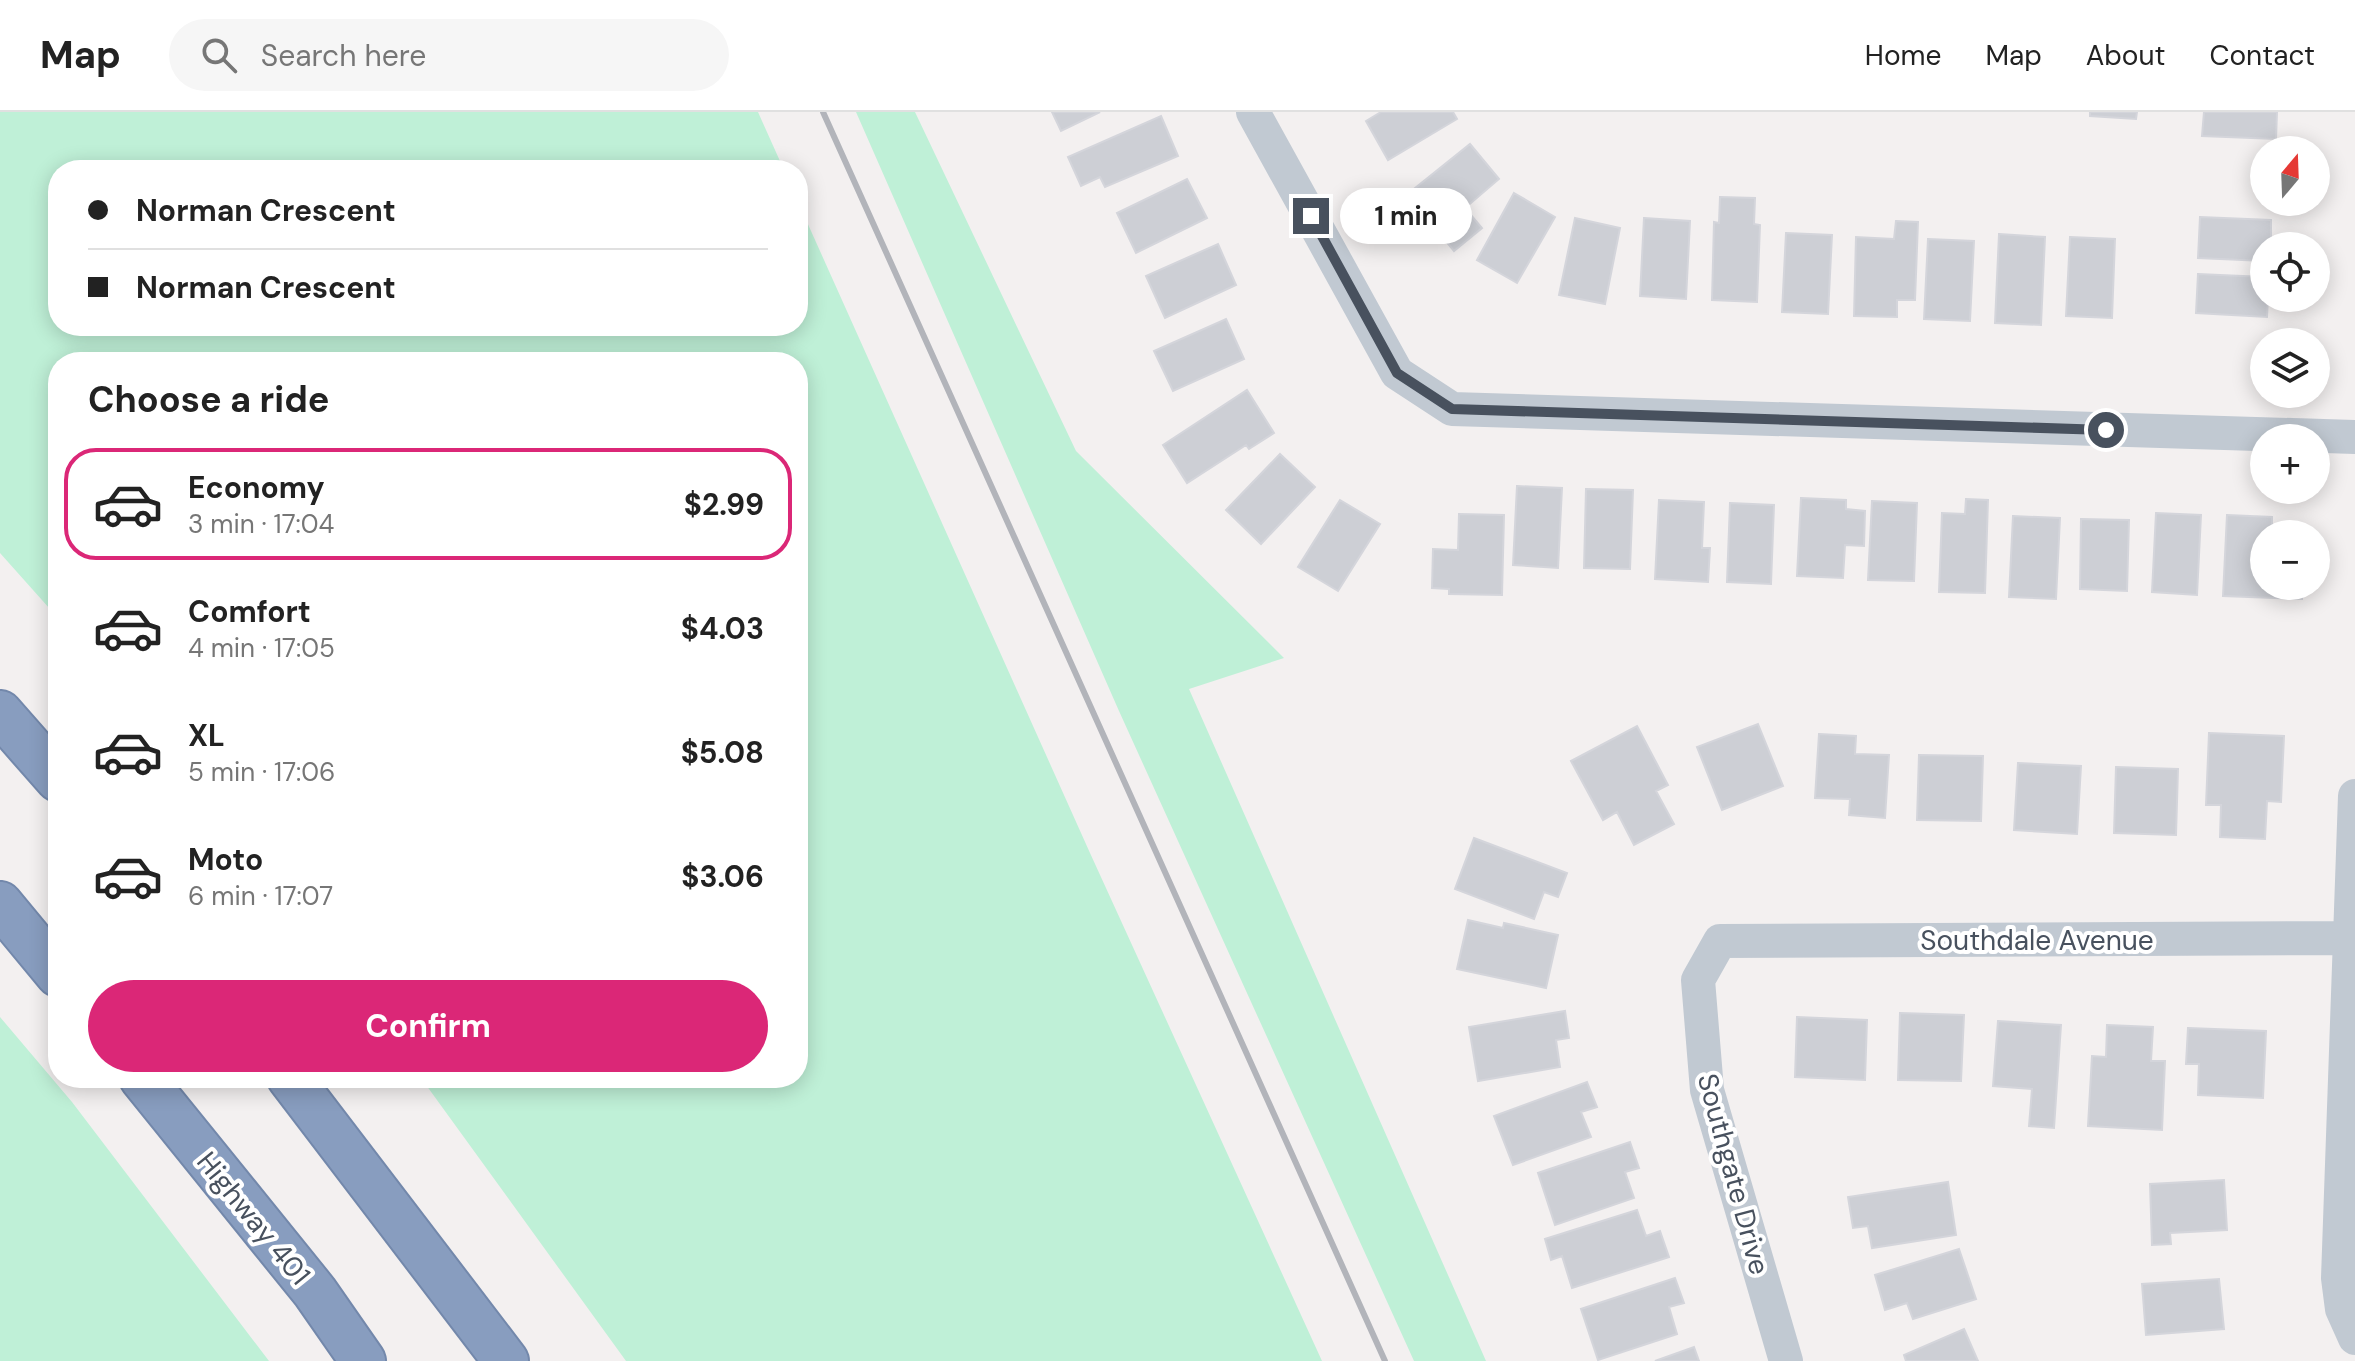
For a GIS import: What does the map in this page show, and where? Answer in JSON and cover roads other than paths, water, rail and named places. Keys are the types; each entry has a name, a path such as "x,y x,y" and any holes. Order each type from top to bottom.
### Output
{"highway":[{"path":"0,713 48,768"},
{"path":"0,904 48,962"},
{"name":"Highway 401","path":"150,1088 315,1292 363,1361"},
{"path":"298,1088 506,1361"}],"street":[{"path":"1253,112 1397,373 1452,409 2355,437"},
{"path":"2355,796 2353,938 2338,1278 2342,1309 2355,1338"},
{"name":"Southdale Avenue","path":"1720,941 2353,938"},
{"name":"Southgate Drive","path":"1720,941 1698,980 1707,1090 1786,1361"}],"railway":[{"path":"823,112 1385,1361"}]}
